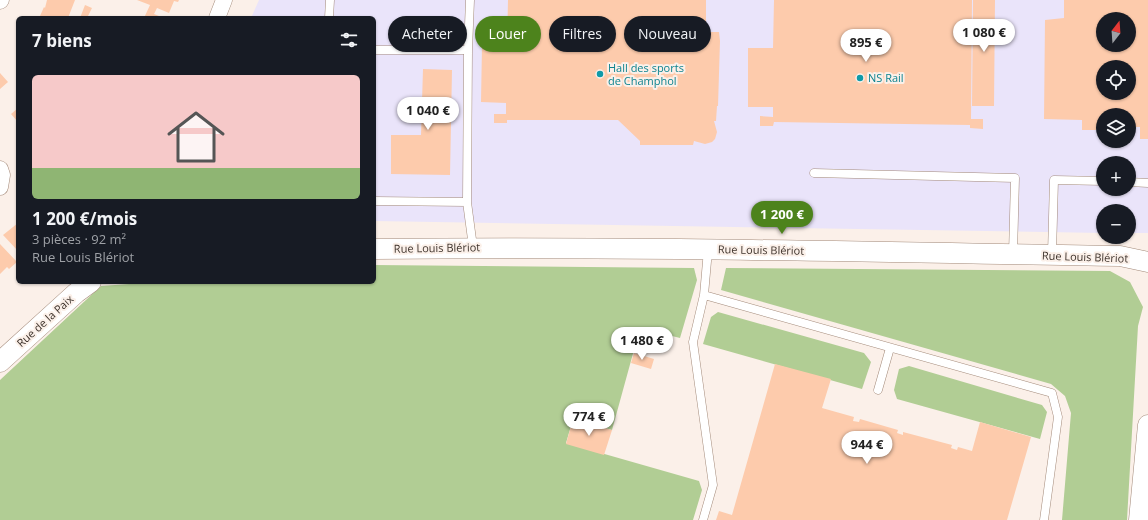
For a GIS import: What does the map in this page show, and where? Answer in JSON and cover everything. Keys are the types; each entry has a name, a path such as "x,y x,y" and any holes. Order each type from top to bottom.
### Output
{"street":[{"path":"218,16 224,0"},
{"path":"0,169 2,175 0,187"},
{"name":"Rue Louis Blériot","path":"376,249 473,247 1012,254 1120,256 1148,262"},
{"name":"Rue de la Paix","path":"0,362 76,293 88,284"},
{"path":"1139,520 1148,425"}],"lane":[{"path":"330,0 330,16"},
{"path":"470,0 468,50 467,202 473,247"},
{"path":"376,50 468,50"},
{"path":"814,173 1015,178 1012,254"},
{"path":"1052,255 1054,180 1096,182"},
{"path":"1136,182 1148,183"},
{"path":"376,201 467,202"},
{"path":"704,520 713,485 693,342 704,295 708,250"},
{"path":"704,295 1052,393 1058,417 1044,520"},
{"path":"878,390 890,348"}],"shaded area":[{"path":"259,0 1148,0 1148,233 1136,233 1136,204 1096,204 1096,233 376,221 376,16 252,16"}],"green space":[{"path":"376,265 694,268 697,280 680,338 640,328 612,430 573,419 566,443 699,481 702,490 693,520 0,520 0,380 101,286 129,284 376,284"},
{"path":"726,268 1110,271 1130,282 1143,307 1138,326 1127,520 1062,520 1071,413 1065,396 1051,384 721,290"},
{"path":"718,312 864,353 871,362 862,389 703,344 711,317"},
{"path":"909,366 1042,405 1047,412 1040,439 897,399 894,390 899,369"}],"building":[{"path":"47,0 75,0 69,16 40,16 44,7 45,8"},
{"path":"137,0 179,0 178,2 174,1 169,13 157,8 154,14 159,16 145,16 150,5"},
{"name":"Hall des sports de Champhol","path":"508,0 706,0 706,16 624,16 624,52 711,52 711,32 719,32 718,106 716,121 714,121 717,132 715,139 712,142 705,144 694,141 693,145 640,145 640,141 618,120 507,120 507,123 494,123 494,114 506,114 506,103 481,102 482,52 541,52 541,16 508,16"},
{"name":"NS Rail","path":"774,0 972,0 971,119 983,119 983,129 970,128 970,125 774,122 773,126 760,126 760,116 773,117 773,107 748,107 748,48 773,48"},
{"path":"973,0 995,0 994,106 972,106"},
{"path":"1064,0 1148,0 1148,139 1140,139 1140,127 1136,127 1136,108 1096,108 1096,130 1082,130 1082,120 1044,119 1045,20 1064,18"},
{"path":"85,5 92,8 88,16 81,16"},
{"path":"423,69 452,70 450,175 391,174 391,135 421,135"},
{"path":"0,73 8,82 0,89"},
{"path":"16,110 16,120 11,114"},
{"path":"16,225 16,249 3,235"},
{"path":"0,244 16,261 16,263 9,269 7,267 0,274"},
{"path":"634,353 654,359 651,369 631,363"},
{"path":"775,364 831,379 822,408 854,417 853,421 859,422 860,419 898,430 897,433 903,435 903,432 952,445 951,448 957,450 958,447 972,451 980,422 1031,437 1007,520 716,520 719,511 732,515"},
{"path":"573,419 612,430 604,455 566,444"}],"place":[{"name":"Hall des sports de Champhol","path":"600,74"},
{"name":"NS Rail","path":"860,78"}]}
